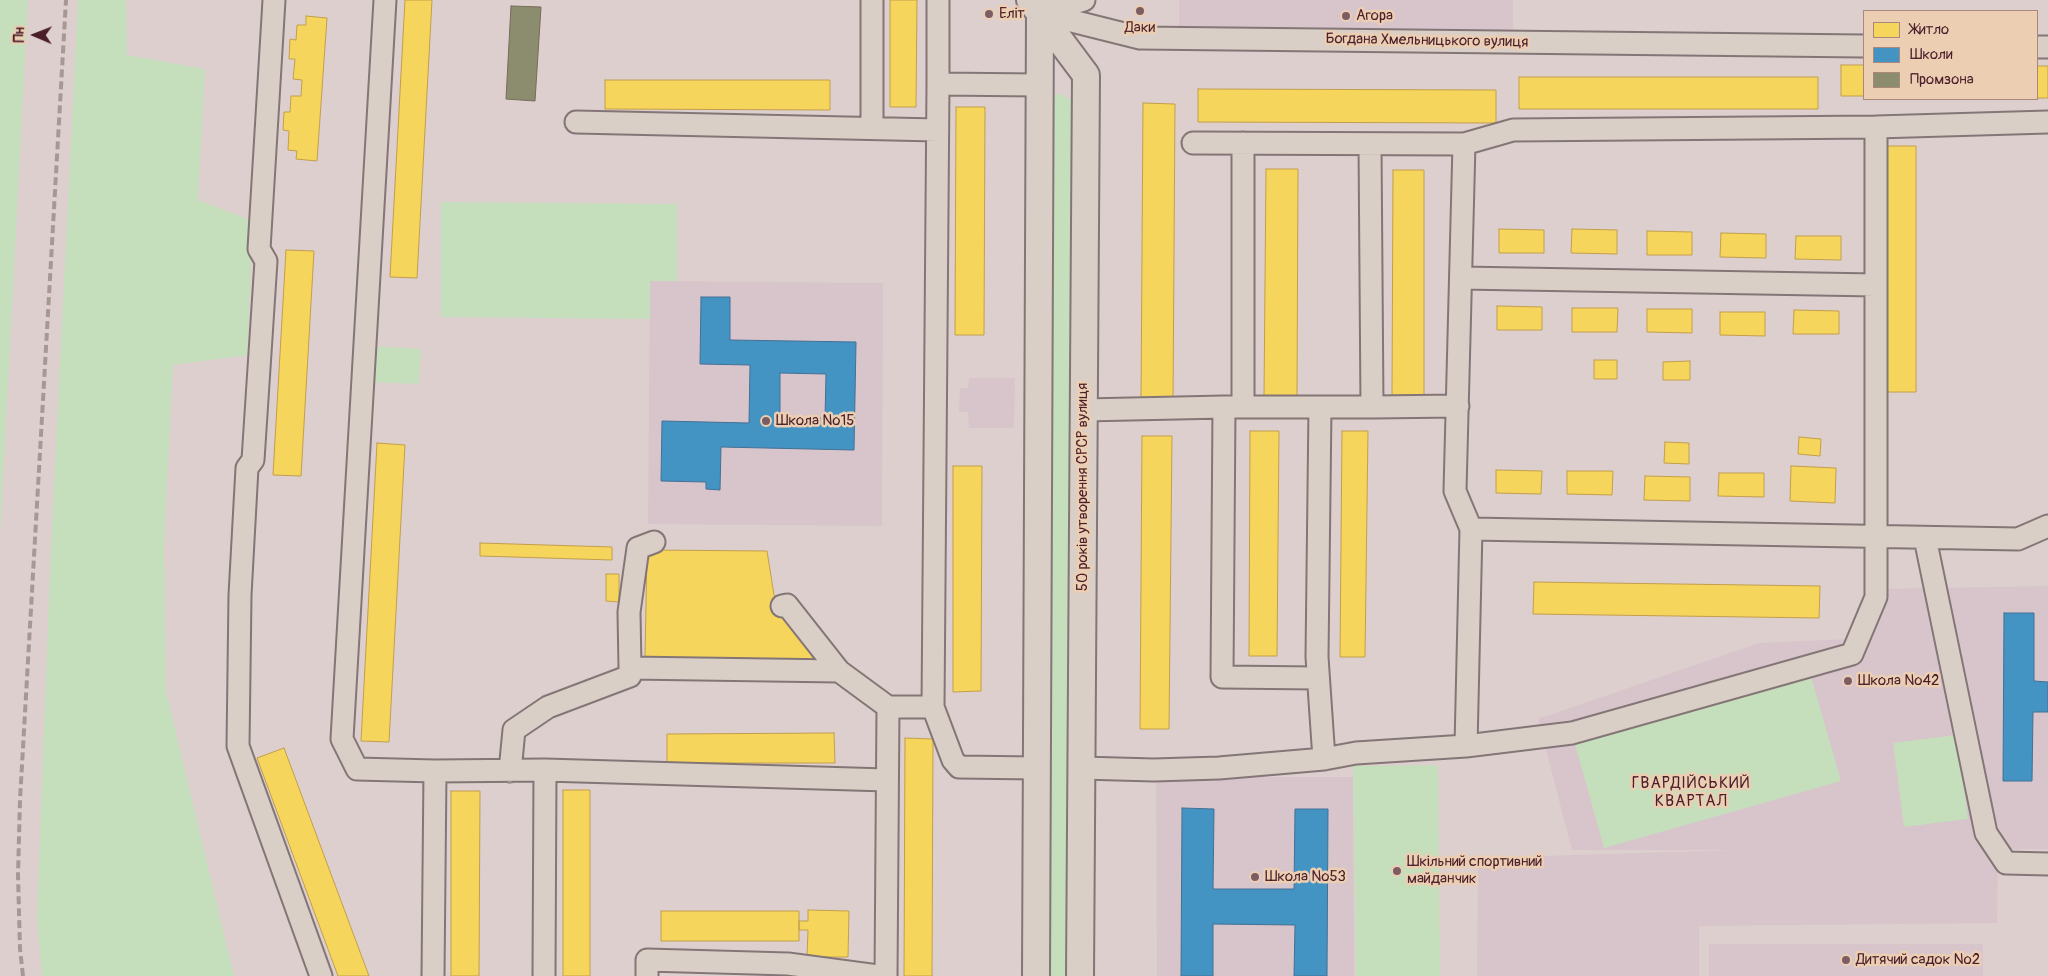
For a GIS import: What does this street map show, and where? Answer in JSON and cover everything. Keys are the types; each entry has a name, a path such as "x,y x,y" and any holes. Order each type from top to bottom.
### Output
{"main road":[{"path":"1035,7 1039,85 1036,976"},
{"name":"50 років утворення СРСР вулиця","path":"1035,7 1086,75 1080,976"}],"street":[{"path":"274,0 259,249 266,261 253,460 247,468 242,556 238,746 321,976"},
{"path":"385,0 342,739 357,769 435,772 545,770 887,780"},
{"path":"872,0 872,128"},
{"path":"938,0 933,707 953,760 959,767 1037,768"},
{"path":"1035,7 1084,0"},
{"name":"Богдана Хмельницького вулиця","path":"1035,7 1140,38 1863,46"},
{"path":"938,84 1039,85"},
{"path":"576,122 937,130"},
{"path":"1193,143 1464,144 1513,130 1876,128 2048,122"},
{"path":"1081,768 1154,770 1219,768 1324,759 1356,753 1466,746 1572,733 1852,654 1876,597 1876,128"},
{"path":"1243,143 1222,677 1318,678"},
{"path":"1370,144 1372,407"},
{"path":"1464,144 1455,491 1471,529 1466,746"},
{"path":"1461,278 1876,284"},
{"path":"1084,410 1458,406"},
{"path":"1320,407 1317,657 1324,759"},
{"path":"1471,529 1876,538 2018,539 2048,526"},
{"path":"1925,538 1986,833 2006,863 2048,864"},
{"path":"654,542 638,548 629,612 630,668 839,671"},
{"path":"782,606 787,605 839,671 888,707 933,707"},
{"path":"510,771 514,730 548,707 630,676"},
{"path":"886,976 888,707"},
{"path":"544,976 545,770"},
{"path":"433,976 435,772"},
{"path":"647,976 647,960 788,964 878,976"}],"shaded area":[{"name":"Агора","path":"1179,0 1513,0 1513,34 1179,33"},
{"name":"Школа №15","path":"650,281 883,283 882,526 648,524"},
{"path":"969,378 1015,378 1014,428 969,428 968,412 959,412 960,388 968,388"},
{"name":"Школа №42","path":"2048,586 2048,849 1998,849 1997,923 1699,926 1699,976 1477,976 1478,858 1736,850 1572,850 1538,719 1759,643 1873,638 1877,589"},
{"name":"Школа №53","path":"1156,777 1353,777 1354,976 1157,976"},
{"name":"Дитячий садок №2","path":"1709,944 1983,944 1983,976 1709,976"}],"green space":[{"path":"0,0 28,0 0,538"},
{"path":"78,0 126,0 127,55 205,69 198,200 253,221 247,355 173,365 164,546 166,691 234,976 42,976 37,916 51,545"},
{"path":"1061,94 1073,101 1070,976 1045,976 1049,101 1054,95"},
{"path":"441,202 677,204 677,281 650,281 650,319 441,317"},
{"path":"370,346 421,349 419,384 369,382"},
{"path":"1808,666 1841,781 1604,848 1572,733"},
{"path":"1957,735 1968,819 1904,827 1893,743"},
{"name":"Шкільний спортивний майданчик","path":"1438,765 1440,976 1356,976 1353,766"}],"building: Житло":[{"path":"405,0 432,0 417,278 390,277"},
{"path":"890,0 917,0 916,107 890,107"},
{"path":"306,16 327,18 317,161 296,159 297,151 288,150 289,131 283,130 284,112 290,112 291,96 301,96 302,80 293,79 295,59 289,59 290,39 296,40 297,25 306,25"},
{"path":"1841,65 1863,65 1863,96 1841,96"},
{"path":"2038,66 2048,66 2048,98 2038,98"},
{"path":"1519,77 1818,77 1818,109 1519,109"},
{"path":"605,80 830,80 830,110 605,109"},
{"path":"1198,89 1496,90 1496,123 1198,122"},
{"path":"1143,103 1175,104 1173,403 1141,403"},
{"path":"956,107 985,107 984,335 955,335"},
{"path":"1886,146 1916,146 1916,392 1886,392"},
{"path":"1266,169 1298,169 1297,398 1264,398"},
{"path":"1393,170 1424,170 1424,397 1392,397"},
{"path":"1499,229 1544,230 1544,253 1499,253"},
{"path":"1572,229 1617,230 1617,254 1571,253"},
{"path":"1647,231 1692,232 1692,255 1647,255"},
{"path":"1721,233 1766,234 1766,258 1720,257"},
{"path":"1796,236 1841,236 1841,260 1795,259"},
{"path":"286,250 314,251 301,476 273,475"},
{"path":"1497,306 1542,307 1542,330 1497,330"},
{"path":"1572,308 1618,308 1617,332 1572,332"},
{"path":"1647,309 1692,309 1692,333 1647,332"},
{"path":"1794,310 1839,311 1839,334 1793,334"},
{"path":"1720,312 1765,312 1765,336 1720,335"},
{"path":"1594,360 1617,360 1617,379 1594,379"},
{"path":"1690,361 1690,380 1663,380 1663,362"},
{"path":"1250,431 1279,431 1277,656 1249,656"},
{"path":"1342,431 1368,431 1365,657 1340,657"},
{"path":"1142,436 1172,436 1169,729 1140,729"},
{"path":"1799,437 1821,439 1820,456 1798,454"},
{"path":"1665,442 1689,443 1689,464 1664,463"},
{"path":"377,443 405,445 389,742 361,741"},
{"path":"953,466 982,466 981,691 953,692"},
{"path":"1791,466 1836,468 1835,503 1790,501"},
{"path":"1496,470 1542,471 1541,494 1496,493"},
{"path":"1567,471 1613,471 1612,495 1567,494"},
{"path":"1719,473 1764,473 1764,497 1718,496"},
{"path":"1645,476 1690,477 1690,501 1644,500"},
{"path":"480,543 612,547 612,560 480,556"},
{"path":"647,550 767,551 774,595 815,661 645,659"},
{"path":"606,574 619,574 619,602 606,601"},
{"path":"1534,582 1820,586 1819,618 1533,614"},
{"path":"834,733 835,763 667,763 667,734"},
{"path":"905,738 933,739 932,976 904,976"},
{"path":"284,748 369,976 338,976 257,758"},
{"path":"563,790 590,790 590,976 563,976"},
{"path":"451,791 480,791 479,976 451,976"},
{"path":"808,910 849,911 848,957 807,957 808,930 799,930 799,921 808,921"},
{"path":"661,911 799,911 799,941 661,941"}],"building: Школи":[{"path":"701,297 730,297 730,340 856,342 854,450 721,447 720,490 706,489 706,482 661,481 662,421 749,423 750,365 700,364","holes":["780,373 826,374 825,418 780,418"]},
{"path":"2004,613 2034,613 2034,681 2048,682 2048,712 2033,712 2032,781 2003,781"},
{"path":"1182,808 1214,809 1213,889 1294,889 1295,809 1328,809 1327,976 1294,976 1295,925 1213,924 1213,976 1181,976"}],"building: Промзона":[{"path":"511,6 541,7 535,101 506,99"}],"railway":[{"path":"23,976 20,949 18,875 20,800 66,0"}],"place":[{"name":"Даки","path":"1140,11"},
{"name":"Еліт","path":"989,14"},
{"name":"Агора","path":"1346,16"},
{"name":"Школа №15","path":"766,421"},
{"name":"Школа №42","path":"1848,681"},
{"name":"Шкільний спортивний майданчик","path":"1397,871"},
{"name":"Школа №53","path":"1255,877"},
{"name":"Дитячий садок №2","path":"1846,960"}],"district":[{"name":"ГВАРДІЙСЬКИЙ КВАРТАЛ","path":"1691,793"}]}
